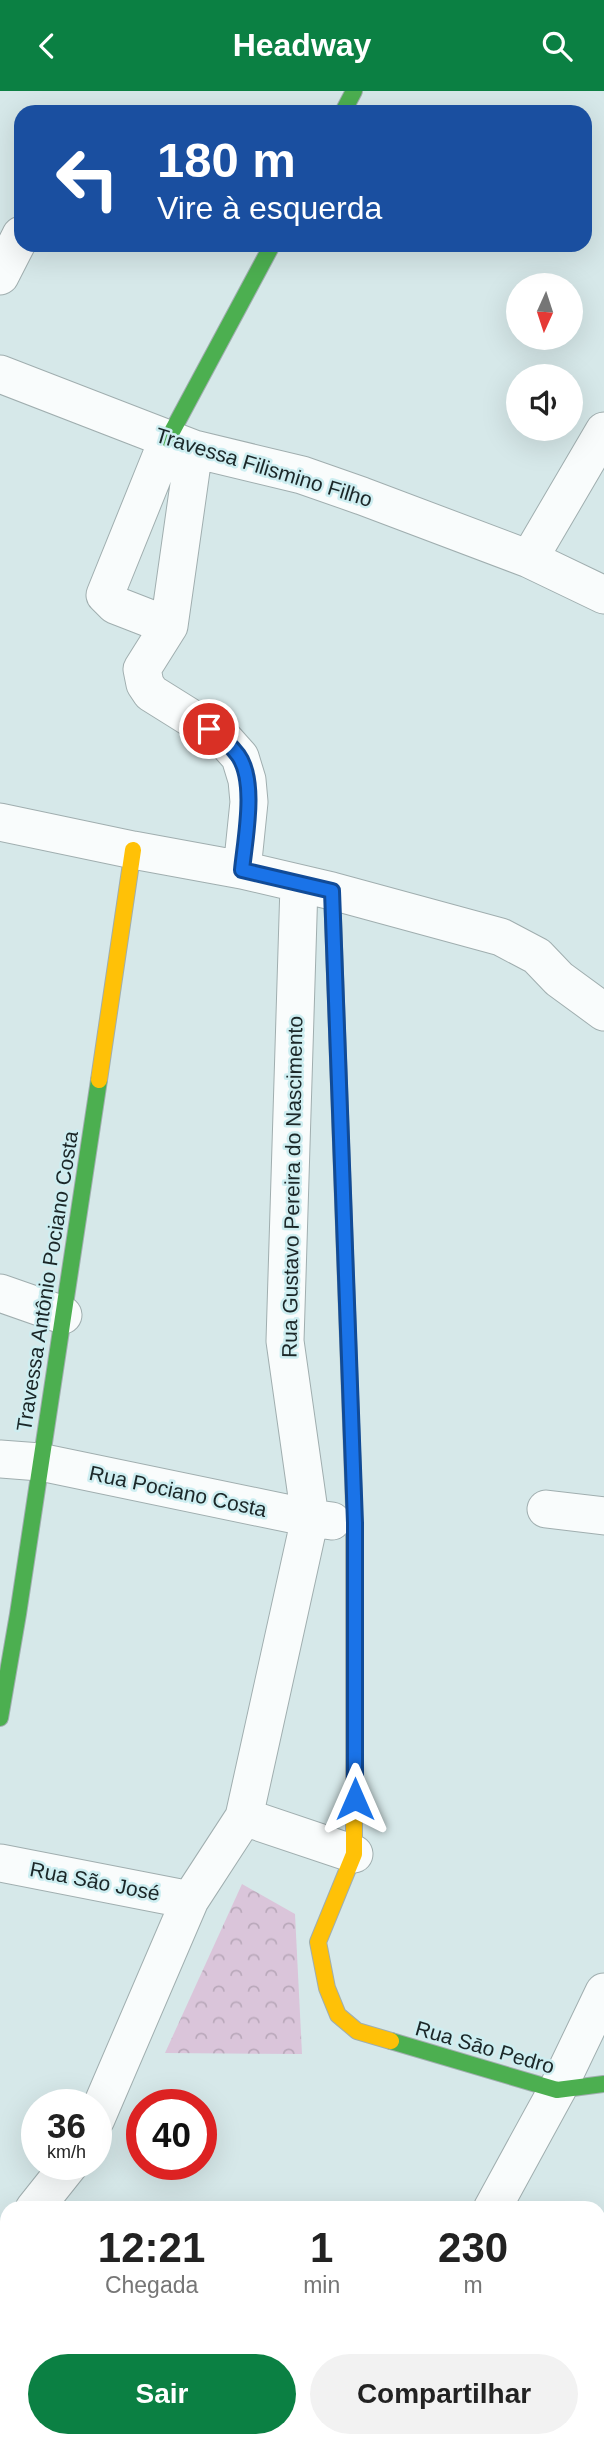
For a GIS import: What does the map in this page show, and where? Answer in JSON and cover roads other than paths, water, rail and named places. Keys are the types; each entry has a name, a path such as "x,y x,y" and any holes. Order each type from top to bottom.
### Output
{"street":[{"path":"0,276 14,249"},
{"path":"169,626 115,605 105,595 181,444 269,252"},
{"name":"Travessa Filismino Filho","path":"0,374 181,444 302,475 529,559 604,595"},
{"path":"529,559 604,431"},
{"path":"181,444 169,626 142,669 145,684 151,693 223,738 240,757 247,780 248,802 242,870"},
{"path":"0,822 242,870 501,937 537,956 559,979 604,1012"},
{"name":"Travessa Antônio Pociano Costa","path":"0,1718 13,1657 133,850"},
{"path":"109,2089 190,1900 244,1817 355,1854 355,1523 315,888"},
{"name":"Rua Gustavo Pereira do Nascimento","path":"244,1817 310,1518 285,1341 315,888"},
{"path":"0,1293 63,1315"},
{"name":"Rua Pociano Costa","path":"0,1459 40,1462 310,1518 355,1523"},
{"path":"546,1509 604,1516"},
{"name":"Rua Sāo Pedro","path":"355,1854 318,1942 327,1988 338,2014 357,2031 557,2090 604,2084"},
{"name":"Rua São José","path":"0,1863 190,1900"},
{"path":"496,2201 557,2090 604,1992"},
{"path":"40,2201 57,2180"},
{"path":"69,2201 75,2180"}]}
